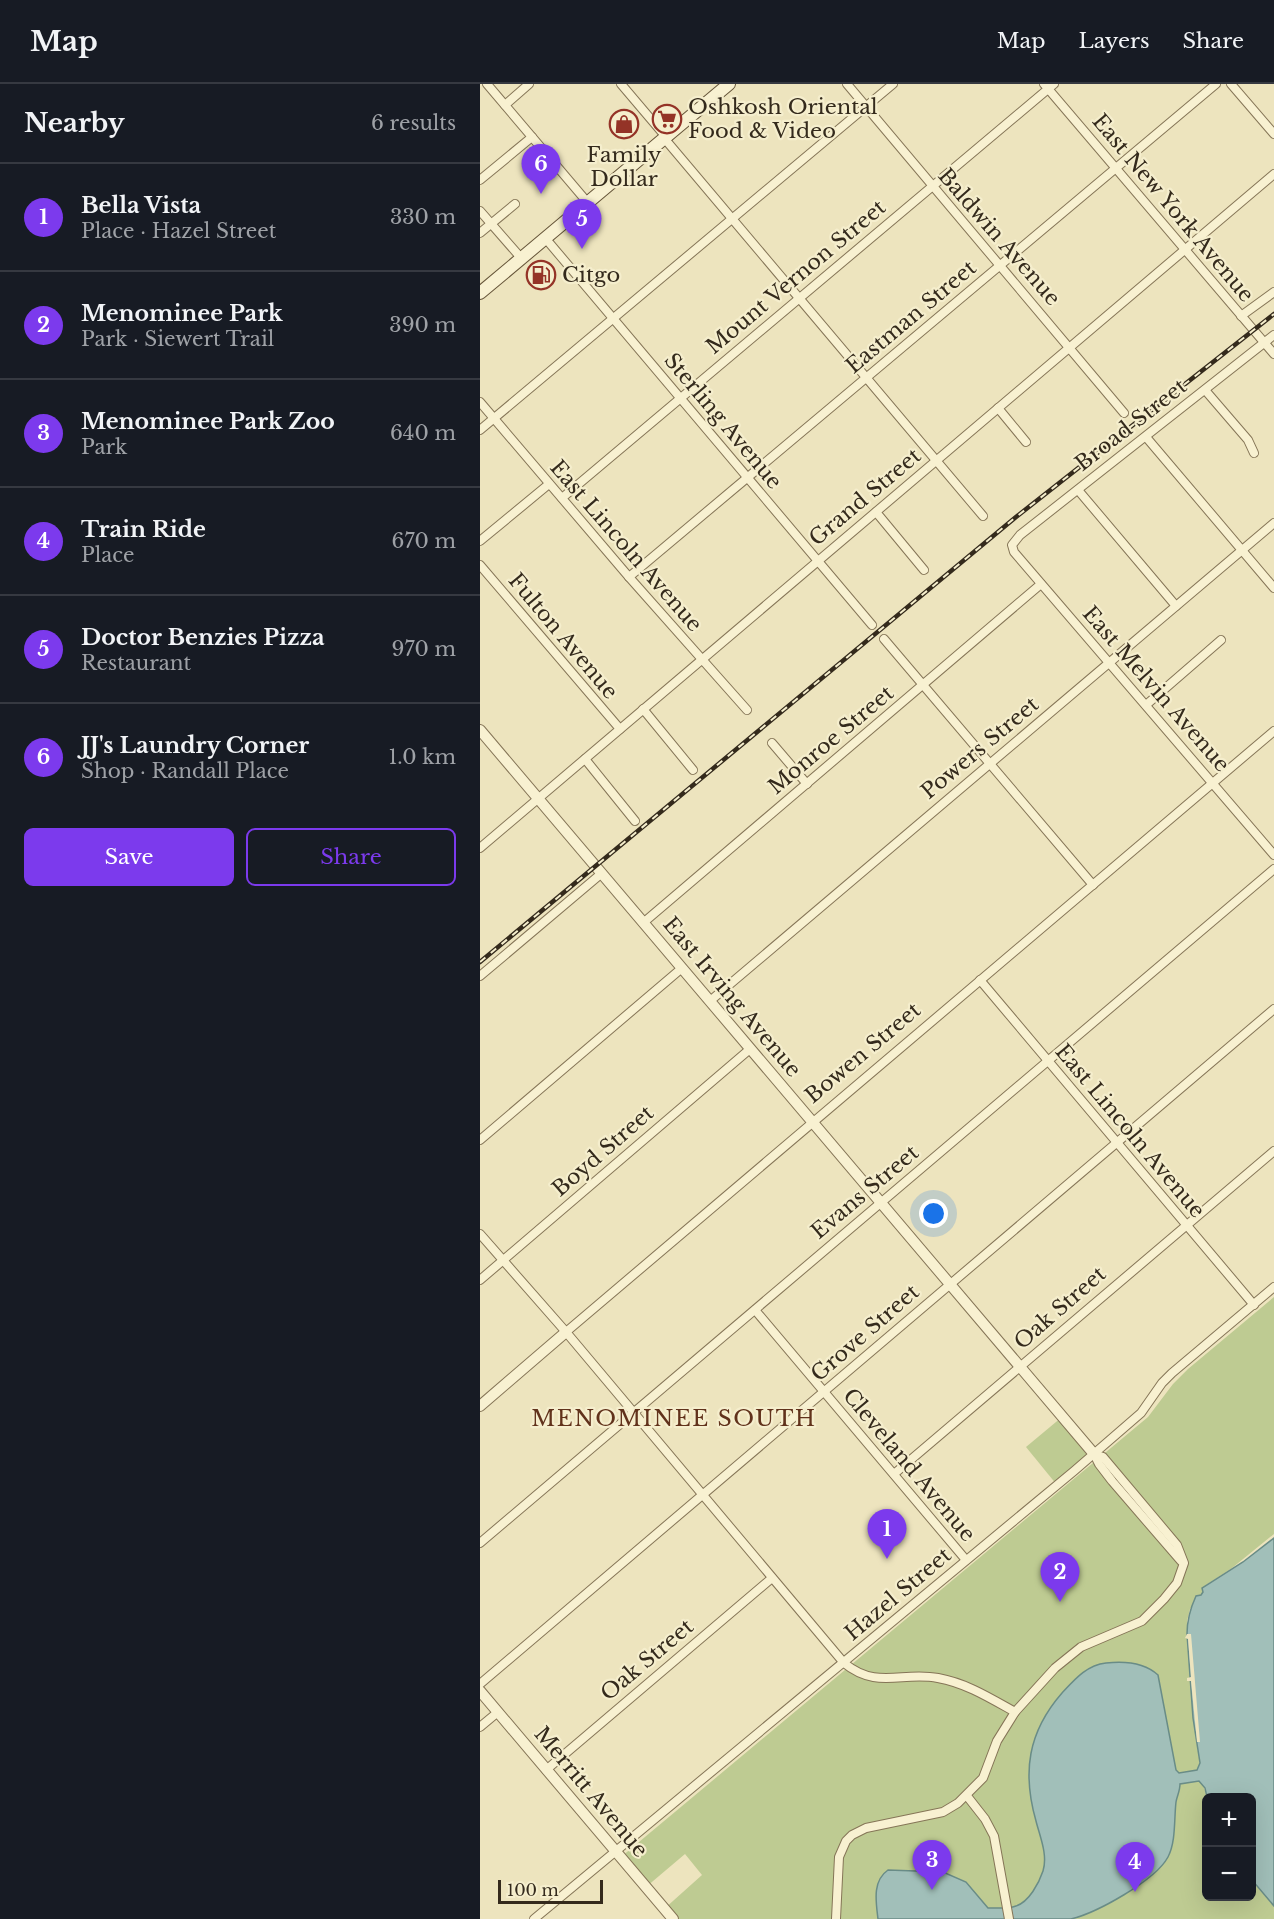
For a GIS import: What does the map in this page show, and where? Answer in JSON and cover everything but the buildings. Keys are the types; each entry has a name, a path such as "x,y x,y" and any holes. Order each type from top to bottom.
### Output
{"main road":[{"path":"480,294 729,84"}],"street":[{"path":"487,84 588,203"},
{"path":"505,105 530,84"},
{"path":"621,84 983,516"},
{"name":"Baldwin Avenue","path":"847,84 1124,413"},
{"path":"480,430 893,84"},
{"name":"Eastman Street","path":"629,577 1216,84"},
{"path":"1231,84 1274,134"},
{"name":"East New York Avenue","path":"1049,86 1274,354"},
{"name":"Mount Vernon Street","path":"562,498 1049,86"},
{"path":"480,180 532,137"},
{"name":"Grand Street","path":"480,848 1274,174"},
{"path":"480,233 515,204"},
{"path":"480,211 522,259"},
{"name":"Sterling Avenue","path":"546,239 872,625"},
{"path":"1241,316 1274,291"},
{"name":"Broad Street","path":"1012,545 1017,538 1274,335"},
{"path":"1205,390 1248,440 1254,453"},
{"name":"East Lincoln Avenue","path":"480,402 700,660 747,710"},
{"path":"998,408 1026,442"},
{"path":"1146,437 1274,588"},
{"path":"480,541 549,484"},
{"path":"1078,490 1176,606"},
{"path":"876,512 924,570"},
{"name":"Powers Street","path":"710,1001 1274,523"},
{"name":"East Melvin Avenue","path":"1012,545 1014,552 1041,584 1274,855"},
{"name":"Fulton Avenue","path":"480,565 620,729"},
{"name":"Monroe Street","path":"644,923 1041,584"},
{"path":"884,639 1093,885"},
{"path":"1146,705 1221,640"},
{"name":"Fulton Avenue","path":"643,709 693,771"},
{"name":"East Irving Avenue","path":"480,730 1094,1454 1103,1457 1180,1550 1184,1563 1180,1577 1172,1590 1142,1621 1090,1642 1073,1652 1055,1668 1015,1712"},
{"name":"Bowen Street","path":"480,1406 1274,731"},
{"path":"772,743 807,784"},
{"path":"585,759 635,821"},
{"name":"Evans Street","path":"480,1543 1274,869"},
{"path":"480,976 602,873"},
{"path":"480,1140 682,968"},
{"name":"East Lincoln Avenue","path":"980,981 1254,1305"},
{"name":"Grove Street","path":"480,1684 1274,1009"},
{"name":"Boyd Street","path":"480,1280 750,1049"},
{"name":"Oak Street","path":"894,1474 1274,1150"},
{"path":"480,1234 566,1332 844,1663 854,1671 872,1678 894,1679 924,1676 955,1681 1015,1712 997,1742 983,1778 954,1807 943,1812 875,1825 852,1836 842,1847 839,1857 836,1919"},
{"name":"Hazel Street","path":"534,1919 1094,1454 1141,1413 1162,1383 1274,1287"},
{"name":"Cleveland Avenue","path":"755,1310 966,1560"},
{"name":"Oak Street","path":"546,1770 772,1578"},
{"name":"Merritt Avenue","path":"480,1691 673,1919"},
{"path":"480,1727 498,1712"},
{"path":"967,1796 985,1819 994,1836 1009,1919"}],"green space":[{"path":"1274,1297 1274,1534 1232,1568 1206,1585 1190,1609 1187,1621 1193,1718 1206,1793 1202,1793 1202,1901 1256,1901 1256,1886 1274,1906 1274,1919 674,1919 664,1909 702,1875 685,1854 646,1887 621,1857 1148,1417 1173,1384"},
{"path":"1062,1417 1094,1454 1057,1485 1026,1447"}],"water":[{"path":"1274,1538 1274,1906 1256,1885 1256,1793 1206,1793 1199,1781 1180,1784 1171,1851 1161,1866 1124,1895 1082,1916 1071,1919 878,1919 877,1886 888,1870 943,1872 966,1882 988,1908 1013,1907 1021,1904 1029,1896 1041,1876 1045,1859 1029,1786 1031,1753 1035,1738 1062,1693 1082,1674 1099,1664 1120,1662 1141,1665 1158,1675 1176,1770 1179,1773 1197,1770 1200,1763 1193,1718 1187,1634 1191,1610 1196,1596 1203,1592 1202,1588 1243,1562"}],"pier":[{"path":"1187,1634 1191,1634 1200,1742 1197,1742 1191,1681 1187,1681 1187,1678 1191,1677 1188,1639 1185,1638"}],"railway":[{"path":"480,962 1016,517 1274,314"}],"place":[{"name":"Oshkosh Oriental Food & Video","path":"667,119"},
{"name":"Family Dollar","path":"624,124"},
{"name":"JJ's Laundry Corner","path":"541,194"},
{"name":"Doctor Benzies Pizza","path":"582,249"},
{"name":"Citgo","path":"541,275"},
{"name":"Bella Vista","path":"887,1559"},
{"name":"Menominee Park","path":"1060,1602"},
{"name":"Menominee Park Zoo","path":"932,1890"},
{"name":"Train Ride","path":"1135,1892"}],"district":[{"name":"MENOMINEE SOUTH","path":"674,1418"}]}
